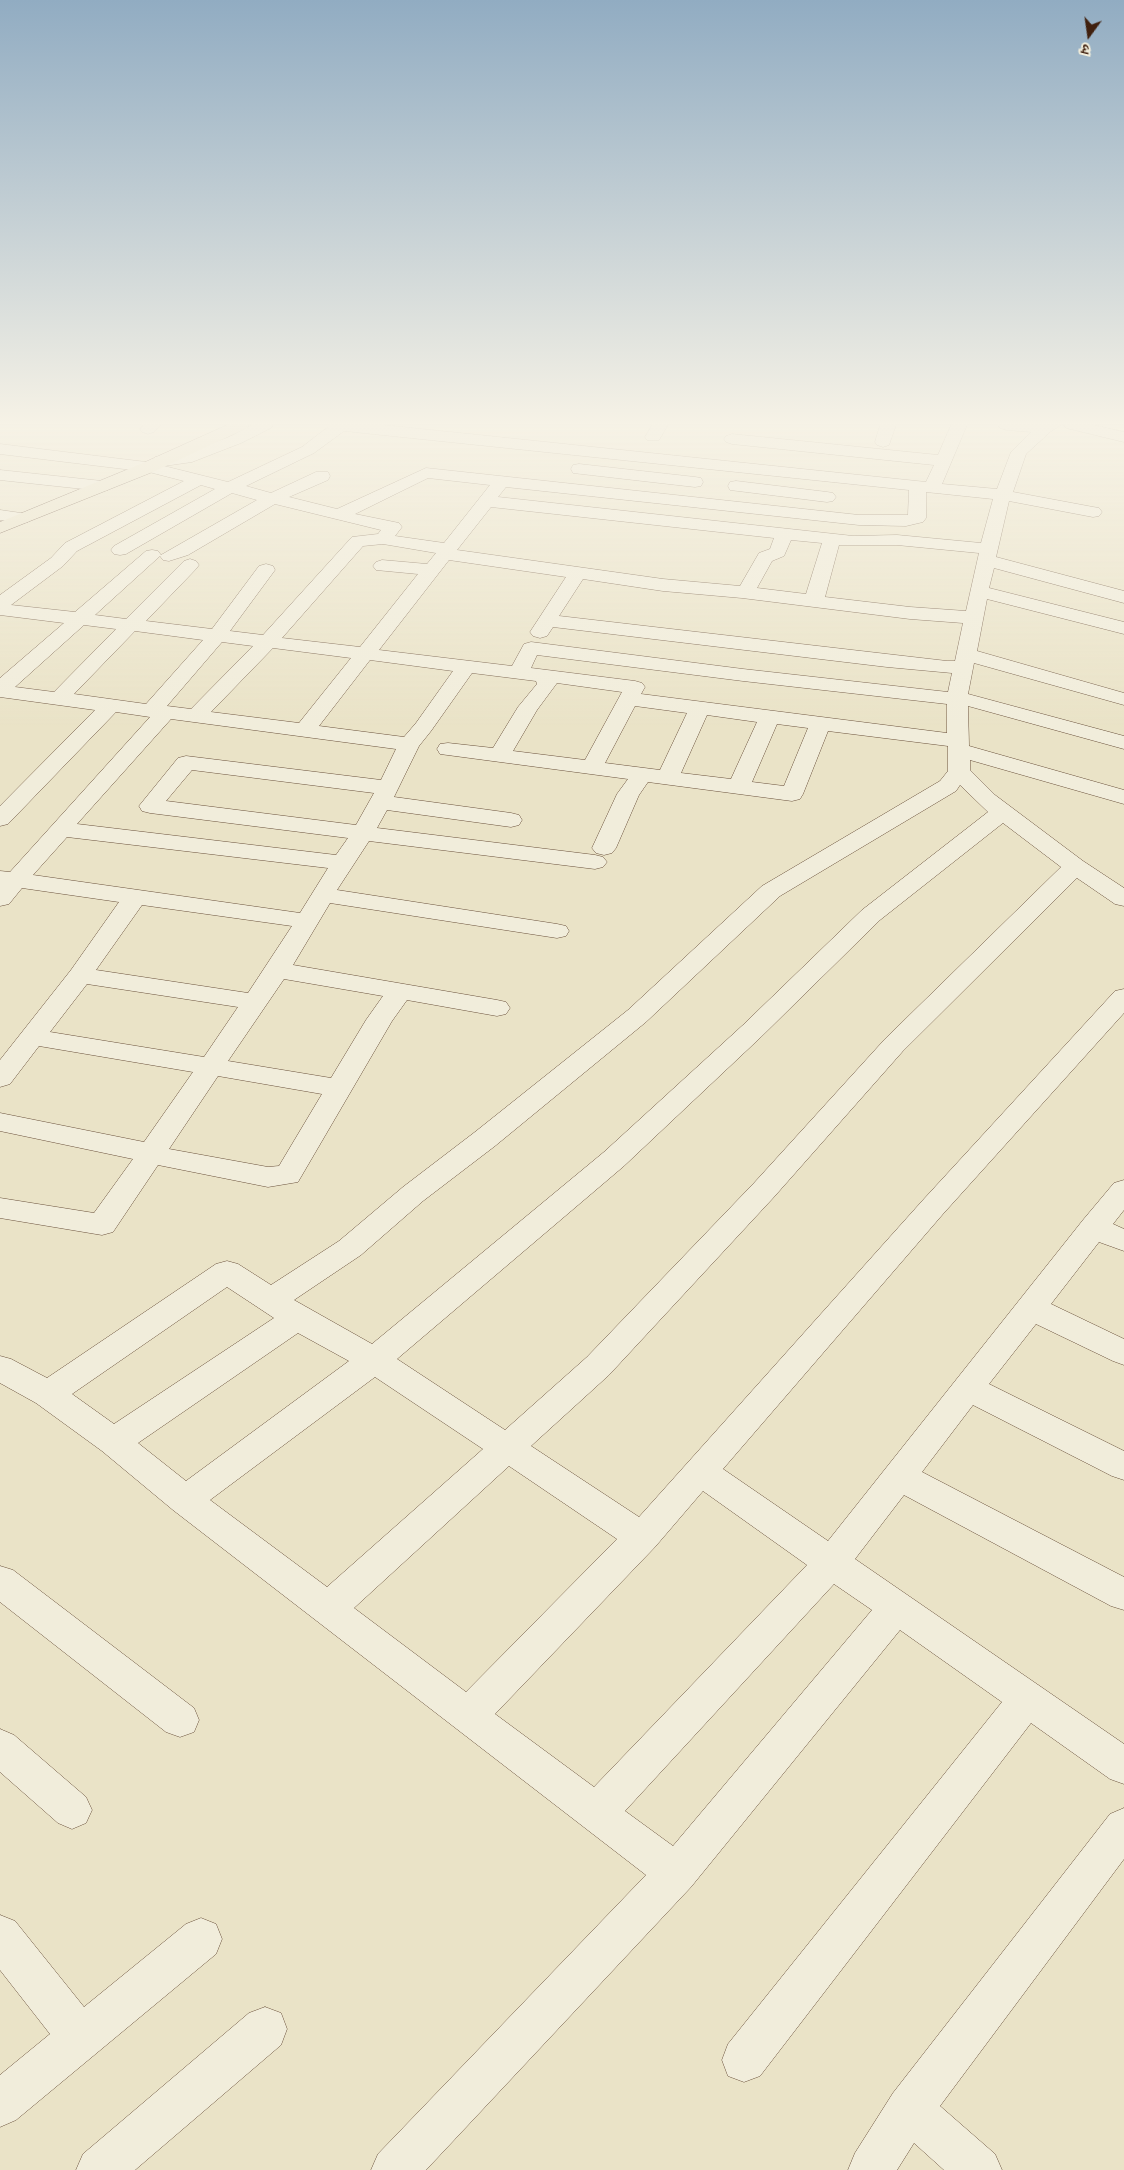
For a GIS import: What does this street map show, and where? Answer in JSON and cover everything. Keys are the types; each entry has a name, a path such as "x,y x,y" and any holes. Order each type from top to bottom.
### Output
{"street":[{"path":"0,604 57,562 71,547 111,526"},
{"path":"120,550 162,526"},
{"path":"0,690 77,620 161,555 211,535 224,526"},
{"path":"383,539 393,527 390,526"},
{"path":"305,730 467,526"},
{"path":"714,526 853,541 897,540 987,554 1124,597"},
{"path":"270,1301 350,1248 413,1194 485,1139 637,1016 771,891 948,786 958,754 957,698 995,526"},
{"path":"746,592 765,557 778,552 784,534"},
{"path":"196,716 268,642 358,541 383,539 446,552 663,585 746,592 910,613 975,618"},
{"path":"814,601 832,539"},
{"path":"59,698 190,565"},
{"path":"382,566 432,570"},
{"path":"0,899 8,879 60,829 159,711 266,570"},
{"path":"518,673 530,648 578,573"},
{"path":"980,591 1124,628"},
{"path":"0,609 77,620 365,653 635,687 592,767"},
{"path":"547,620 947,667 965,660 1124,699"},
{"path":"530,648 743,675 957,698 1124,743"},
{"path":"3,1213 102,1225 277,970 322,895 362,834 409,744 424,727 466,667"},
{"path":"500,755 528,707 547,685 545,677"},
{"path":"0,690 409,744"},
{"path":"629,699 820,724 958,754 1124,797"},
{"path":"4,811 111,705"},
{"path":"668,777 692,728 699,708"},
{"path":"739,787 769,718"},
{"path":"448,749 792,794 820,724"},
{"path":"958,754 987,800 1075,866 1124,899"},
{"path":"511,820 384,795 186,763 150,806 362,834 599,855 628,794 643,774"},
{"path":"185,1500 374,1360 614,1158 752,1031 871,915 1003,811"},
{"path":"60,829 342,864"},
{"path":"328,1609 598,1366 764,1190 894,1045 1075,866"},
{"path":"8,879 308,921"},
{"path":"322,895 557,931"},
{"path":"3,1070 32,1037 80,975 135,897"},
{"path":"277,970 498,1008"},
{"path":"80,975 256,1002"},
{"path":"0,1122 151,1153 171,1159 268,1177 288,1175 379,1020 400,991"},
{"path":"468,1716 642,1538 932,1207 1124,996"},
{"path":"32,1037 210,1068 340,1088"},
{"path":"596,1814 832,1562 1031,1308 1109,1234 1124,1190"},
{"path":"48,1394 226,1272 296,1318 374,1360 642,1538"},
{"path":"1031,1308 1124,1353"},
{"path":"114,1442 296,1318"},
{"path":"0,1368 48,1394 114,1442 185,1500 676,1873"},
{"path":"968,1388 1124,1468"},
{"path":"700,1471 1124,1766"},
{"path":"899,1476 1124,1595"},
{"path":"6,1595 180,1720"},
{"path":"394,2170 676,1873 897,1607"},
{"path":"744,2060 1028,1698"},
{"path":"0,1747 72,1810"},
{"path":"871,2169 909,2109 1124,1827"},
{"path":"0,1936 81,2038"},
{"path":"0,2104 201,1939"},
{"path":"99,2170 265,2028"},
{"path":"909,2109 979,2170"}]}
